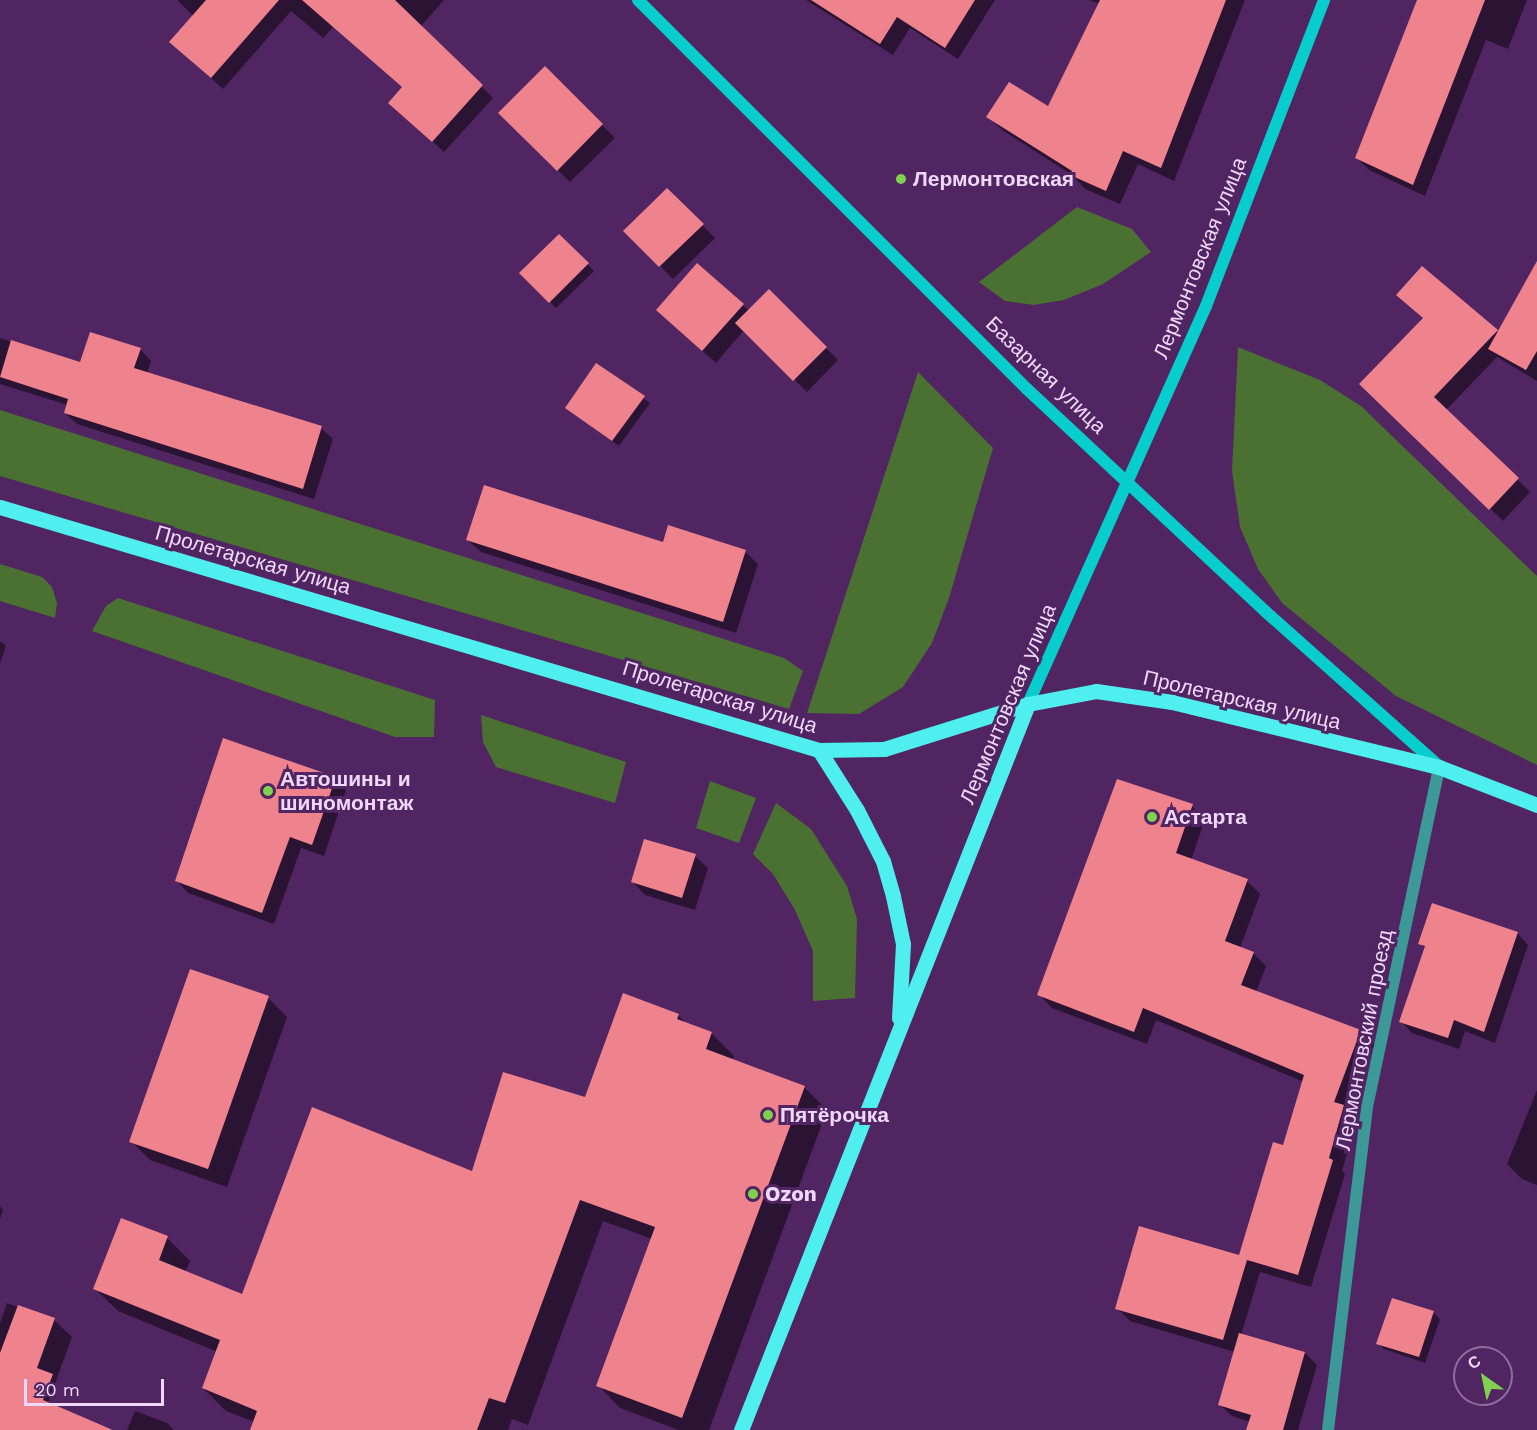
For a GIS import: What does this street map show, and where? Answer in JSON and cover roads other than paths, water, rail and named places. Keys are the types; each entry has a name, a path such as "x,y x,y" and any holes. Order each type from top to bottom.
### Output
{"main road":[{"name":"Базарная улица","path":"638,0 913,270 1027,389 1128,479 1266,612 1439,767"},
{"name":"Лермонтовская улица","path":"741,1430 1028,704 1206,306 1324,0"},
{"name":"Пролетарская улица","path":"0,507 819,750 884,749 1028,704 1096,691 1172,702 1439,767 1537,805"},
{"path":"819,750 862,820 883,861 893,896 903,944 898,1030"}],"street":[{"name":"Лермонтовский проезд","path":"1328,1430 1367,1107 1439,767"}],"place":[{"name":"Лермонтовская","path":"901,179"},
{"name":"Автошины и шиномонтаж","path":"268,791"},
{"name":"Астарта","path":"1152,817"},
{"name":"Пятёрочка","path":"768,1115"},
{"name":"Ozon","path":"753,1194"}]}
